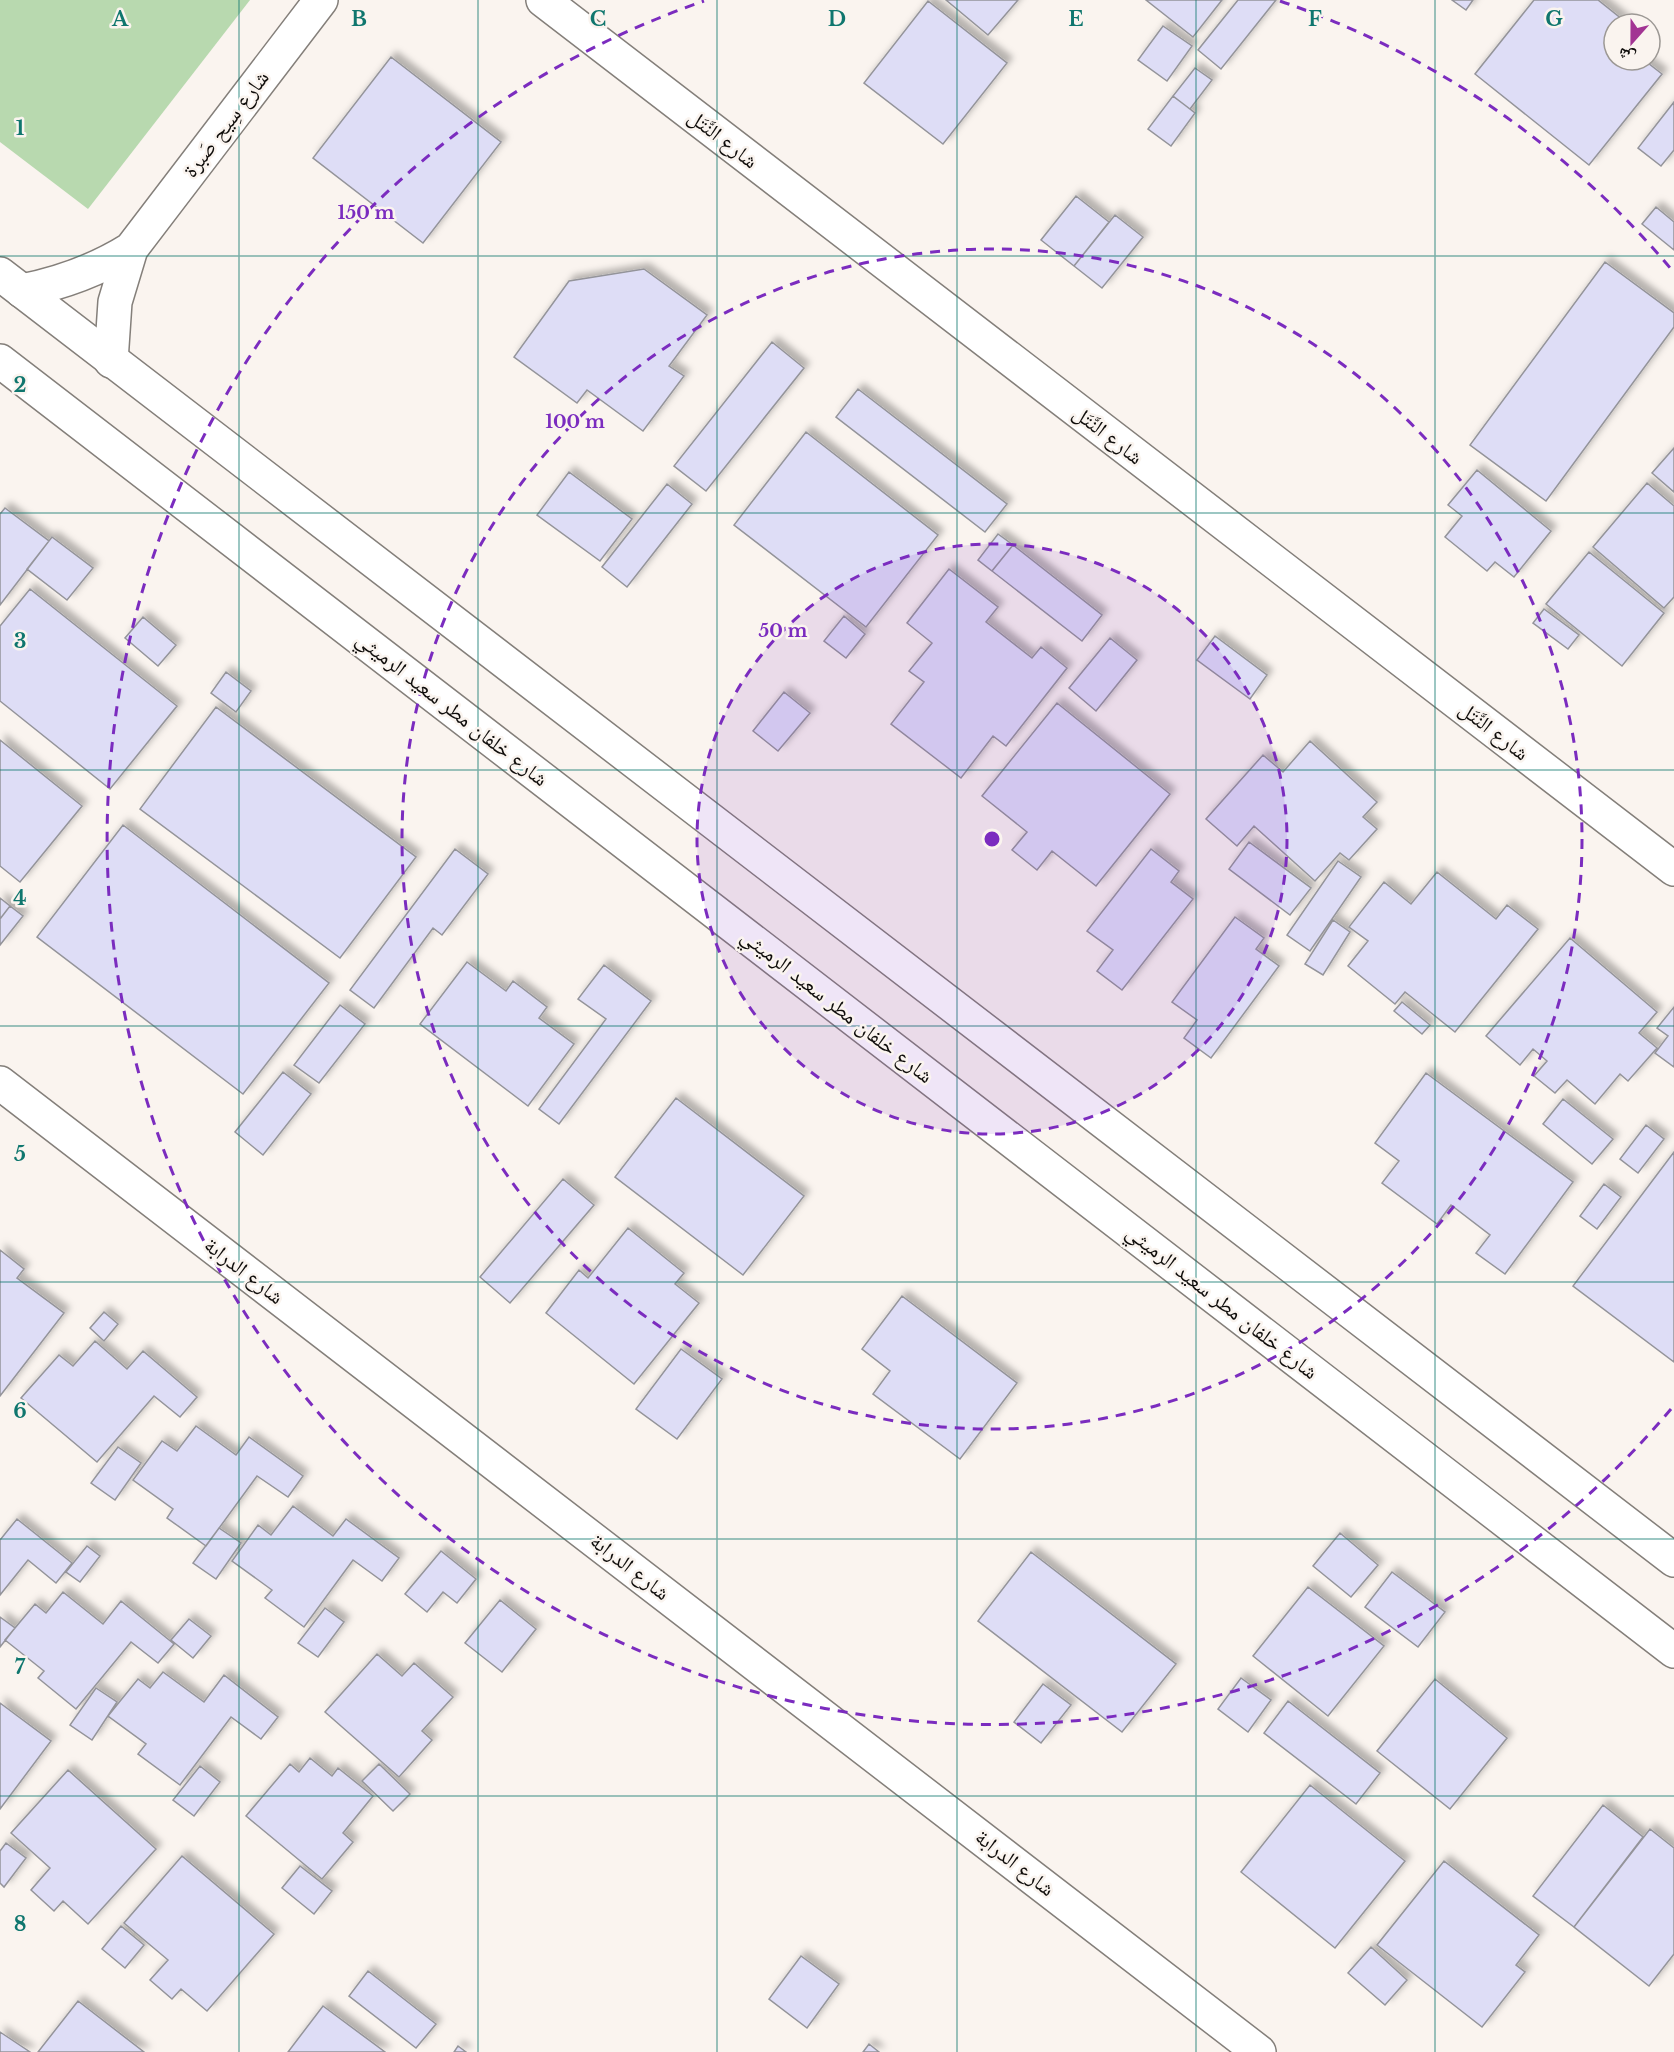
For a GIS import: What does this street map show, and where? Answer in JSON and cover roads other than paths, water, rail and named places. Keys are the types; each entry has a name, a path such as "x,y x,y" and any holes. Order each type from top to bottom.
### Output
{"street":[{"name":"شارع سِيح صَبرة","path":"11,283 80,276 106,265 131,249 321,0"},
{"name":"شارع النَّتَل","path":"543,0 1674,869"},
{"name":"شارع سِيح صَبرة","path":"111,361 115,302 131,249"},
{"path":"11,283 1674,1560"},
{"name":"شارع خلفان مطر سعيد الرميثي","path":"0,360 1674,1651"},
{"name":"شارع الدرابة","path":"0,1083 1259,2052"}]}
